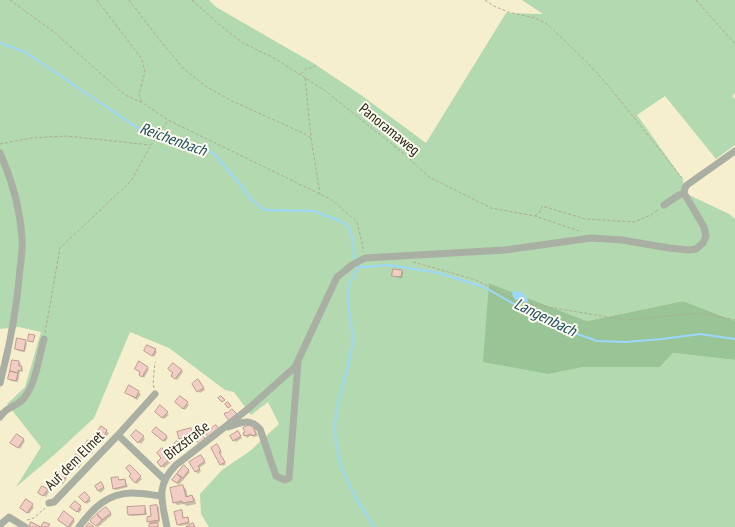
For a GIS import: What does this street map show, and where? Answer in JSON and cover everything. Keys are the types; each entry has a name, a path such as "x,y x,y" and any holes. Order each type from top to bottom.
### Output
{"street":[{"path":"224,428 247,421 253,423 260,429 276,476 285,480 289,478 299,358 337,277 352,265 364,259 505,250 591,238 622,240 669,248 689,250 696,249 703,243 706,236 704,228 684,193 685,188 687,185 735,151"},
{"path":"0,153 9,174 17,201 22,240 12,332 0,383"},
{"path":"664,205 684,193"},
{"path":"0,417 7,408 24,399 30,389 44,339"},
{"name":"Bitzstraße","path":"167,527 161,496 168,473 176,465 248,409 295,367 299,358"},
{"name":"Auf dem Elmet","path":"49,503 54,502 155,394"},
{"name":"Auf dem Elmet","path":"118,435 165,480"},
{"path":"79,527 88,515 107,499 132,493 161,496"},
{"path":"0,525 9,517 24,526"}],"path":[{"path":"10,0 54,32 125,95 143,103 168,120 332,200 357,222 364,259"},
{"path":"97,0 142,59 145,72 139,94 143,103"},
{"path":"129,0 162,44 185,70 207,88 305,134 310,138"},
{"name":"Panoramaweg","path":"192,0 243,43 274,58 324,90 403,153 429,177 491,208 535,216 564,227 586,233 591,238"},
{"path":"485,0 508,12 535,18 547,24 588,63 611,89 687,185"},
{"path":"696,0 735,44"},
{"path":"301,75 307,68 312,68 316,65"},
{"path":"305,78 310,138 320,194"},
{"path":"44,339 60,248 131,181 151,145 168,120"},
{"path":"0,144 31,138 66,136 151,145"},
{"path":"535,216 540,212 542,206 585,219 634,222 651,215 664,205"},
{"path":"412,262 476,280 519,302 625,320 700,313 735,320"},
{"path":"155,362 153,384 155,394"},
{"path":"24,526 28,520 34,518 49,503"}],"green space":[{"path":"0,0 209,0 216,7 313,63 361,95 426,143 506,13 543,14 522,0 735,0 735,93 732,96 735,99 735,145 716,159 665,96 637,115 682,178 687,194 729,214 735,219 735,321 683,301 587,321 489,283 549,374 584,367 660,367 673,353 735,360 735,527 209,527 201,514 200,494 222,470 250,451 279,424 268,402 251,415 234,392 225,390 169,348 130,332 94,418 54,455 16,487 41,447 7,404 25,387 41,332 19,327 0,329"},
{"path":"489,283 587,321 683,301 735,321 735,360 673,353 660,367 584,367 549,374 483,362"}],"water":[{"path":"515,291 521,292 524,295 528,300 527,303 514,299 512,293"}],"building":[{"path":"393,269 402,270 401,277 392,276"},
{"path":"29,334 35,335 33,342 28,341"},
{"path":"17,338 26,340 24,351 15,349"},
{"path":"147,345 156,349 152,356 144,351"},
{"path":"12,360 19,361 19,366 22,366 21,371 18,370 18,373 10,371"},
{"path":"139,361 148,367 142,377 139,375 140,372 135,369"},
{"path":"173,363 182,370 175,379 171,376 173,373 168,369"},
{"path":"10,371 18,373 16,381 8,379"},
{"path":"198,379 204,388 197,392 192,384"},
{"path":"129,385 139,391 136,398 125,393"},
{"path":"180,396 188,402 183,409 175,402"},
{"path":"221,396 225,400 222,402 218,398"},
{"path":"228,402 231,406 228,408 225,404"},
{"path":"160,405 168,412 162,418 155,412"},
{"path":"232,409 237,414 229,421 224,414"},
{"path":"252,424 256,434 252,436 251,434 244,436 243,433 245,432 243,428"},
{"path":"216,425 220,430 209,438 205,433"},
{"path":"101,426 107,430 103,438 96,434"},
{"path":"156,427 167,436 163,441 152,432"},
{"path":"191,428 193,435 179,439 177,432"},
{"path":"136,430 144,436 138,443 131,436"},
{"path":"238,431 241,436 233,441 230,436"},
{"path":"17,434 24,439 18,448 10,443"},
{"path":"202,435 206,440 200,445 196,440"},
{"path":"88,440 95,444 89,453 83,448"},
{"path":"177,441 181,446 171,455 167,450"},
{"path":"217,444 221,451 219,452 225,462 220,465 211,448"},
{"path":"162,448 171,458 161,467 157,462 161,458 157,453"},
{"path":"76,454 82,458 77,467 71,462"},
{"path":"201,455 205,461 198,466 200,469 195,472 189,462"},
{"path":"130,465 141,476 135,483 129,476 131,474 126,468"},
{"path":"184,465 189,470 183,478 177,474"},
{"path":"60,472 66,476 61,483 55,479"},
{"path":"177,474 181,478 177,483 172,480"},
{"path":"118,477 119,480 125,479 126,486 113,489 111,478"},
{"path":"101,482 104,487 98,491 95,486"},
{"path":"183,485 186,497 192,495 194,501 173,503 170,488"},
{"path":"42,486 48,489 43,496 38,493"},
{"path":"85,492 90,498 85,503 79,497"},
{"path":"26,499 33,504 27,513 20,508"},
{"path":"75,501 81,506 77,512 70,507"},
{"path":"157,505 159,520 147,522 147,517 151,516 150,506"},
{"path":"145,506 145,514 128,515 127,507"},
{"path":"106,507 111,513 102,520 97,514"},
{"path":"182,510 183,518 188,517 189,522 177,525 174,512"},
{"path":"64,511 74,519 68,527 58,520"},
{"path":"97,514 102,520 96,526 90,521"},
{"path":"31,522 41,527 29,526"},
{"path":"44,522 50,524 48,527 41,527"},
{"path":"89,523 94,527 86,527"},
{"path":"158,523 158,527 149,527 149,524"},
{"path":"193,523 195,527 186,527"}],"waterway":[{"name":"Reichenbach","path":"0,43 25,52 139,129 188,142 204,148 214,154 243,188 250,199 265,210 314,211 340,221 349,227 356,260"},
{"name":"Langenbach","path":"359,266 389,265 439,273 484,287 549,324 597,341 626,342 700,334 735,339"},
{"path":"359,266 349,287 348,307 352,332 351,355 336,414 335,430 336,446 344,474 374,527"}]}
